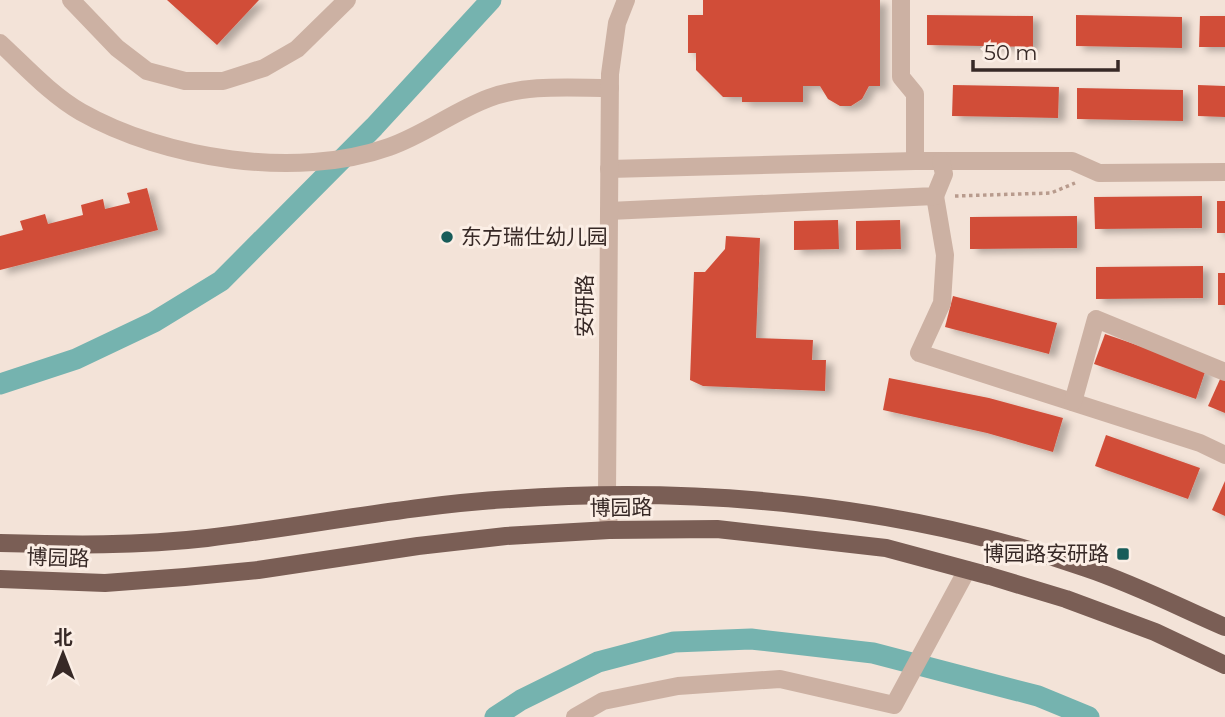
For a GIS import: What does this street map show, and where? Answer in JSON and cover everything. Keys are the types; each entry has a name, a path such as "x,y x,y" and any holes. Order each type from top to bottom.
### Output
{"main road":[{"name":"博园路","path":"0,543 79,546 204,538 401,510 510,499 607,494 683,495 789,503 912,522 999,541 1087,568 1225,627"},
{"name":"博园路","path":"0,579 104,583 258,570 506,536 609,530 717,530 886,548 1066,599 1156,632 1225,664"}],"street":[{"path":"71,0 117,48 146,71 185,82 223,81 264,68 297,49 346,0"},
{"name":"安研路","path":"609,530 610,88 613,39 626,0"},
{"path":"901,0 901,77 915,94 915,161"},
{"path":"0,43 78,110 123,133 158,146 191,153 261,161 295,163 356,156 389,147 488,98 513,90 610,88"},
{"path":"609,169 915,161 1072,161 1099,173 1225,172"},
{"path":"941,161 944,174 935,196 945,255 942,303 919,353 1200,443 1225,455"},
{"path":"609,211 935,196"},
{"path":"1073,402 1096,319 1225,372"},
{"path":"575,717 603,701 678,686 780,680 894,705 967,570"}],"path":[{"path":"935,196 1051,193 1099,173"}],"building":[{"path":"167,0 259,0 217,45"},
{"path":"703,0 880,0 880,86 869,86 862,99 851,106 840,106 828,99 820,86 803,86 803,102 742,102 742,97 723,97 696,70 696,53 688,53 688,15 703,15"},
{"path":"927,15 1033,16 1033,47 927,45"},
{"path":"1076,15 1182,17 1182,48 1076,46"},
{"path":"1200,16 1225,16 1225,47 1199,47"},
{"path":"953,85 1059,87 1058,118 952,116"},
{"path":"1198,85 1225,86 1225,117 1198,116"},
{"path":"1077,88 1183,90 1183,121 1077,119"},
{"path":"147,188 158,230 0,270 0,236 23,230 20,221 45,214 48,224 83,215 81,205 103,199 105,209 130,203 127,193"},
{"path":"1202,196 1202,228 1095,229 1094,197"},
{"path":"1217,201 1225,201 1225,233 1217,233"},
{"path":"1077,216 1077,248 970,249 970,217"},
{"path":"838,220 839,249 794,250 794,221"},
{"path":"900,220 901,249 856,250 856,221"},
{"path":"726,236 760,238 756,338 813,340 812,360 826,360 825,391 703,386 690,380 694,272 705,272 725,249"},
{"path":"1203,266 1203,298 1096,299 1096,267"},
{"path":"1218,273 1225,273 1225,305 1218,305"},
{"path":"953,296 1057,323 1049,354 945,327"},
{"path":"1105,334 1206,369 1196,399 1094,364"},
{"path":"1221,377 1225,378 1225,413 1208,406"},
{"path":"889,378 989,398 1063,418 1053,452 987,433 883,410"},
{"path":"1106,435 1200,468 1188,499 1095,466"},
{"path":"1225,481 1225,516 1212,510"}],"waterway":[{"path":"0,384 76,359 154,322 221,281 374,127 491,0"},
{"path":"495,717 521,700 598,662 674,642 751,639 873,653 1038,696 1089,717"}],"place":[{"name":"东方瑞仕幼儿园","path":"447,237"},
{"name":"博园路安研路","path":"1123,554"}]}
